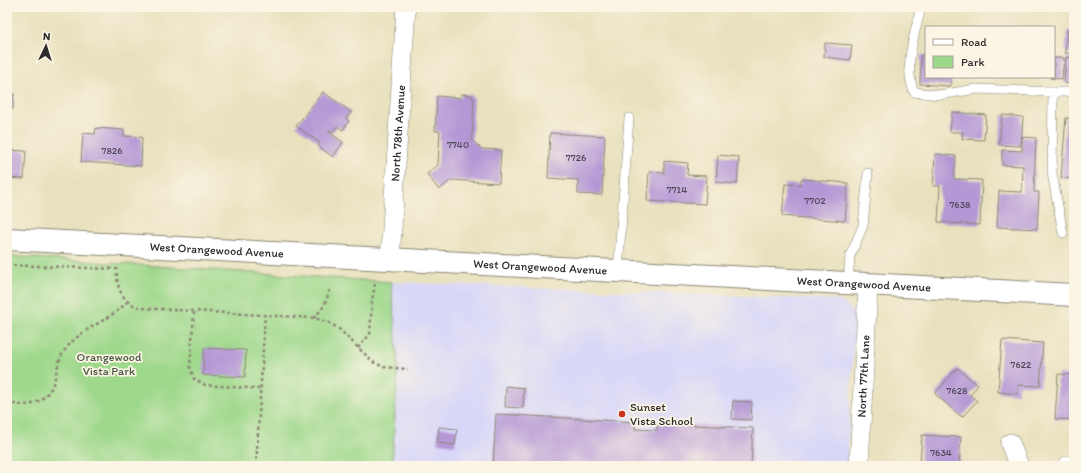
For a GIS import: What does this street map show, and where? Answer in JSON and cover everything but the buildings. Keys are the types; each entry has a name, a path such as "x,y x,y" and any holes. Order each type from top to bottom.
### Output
{"street":[{"name":"North 78th Avenue","path":"390,260 406,7"},
{"name":"West Orangewood Avenue","path":"7,239 858,285 1074,295"},
{"name":"North 77th Lane","path":"858,285 859,466"},
{"path":"1010,443 1019,466"},
{"path":"1067,466 1074,464"}],"lane":[{"path":"921,7 910,56 910,82 914,92 939,95 976,89 1074,92"},
{"path":"1053,92 1052,173 1063,233"},
{"path":"618,272 629,118"},
{"path":"858,285 850,256 863,226 868,173"}],"path":[{"path":"7,264 117,269 118,288 127,302 142,308 314,318 328,322 339,329 373,362 384,367 408,369"},
{"path":"358,348 370,334 372,301 375,284"},
{"path":"314,318 324,306 330,290"},
{"path":"7,403 23,405 36,403 48,394 55,382 60,361 65,350 88,329 120,310 127,302"},
{"path":"194,312 190,367 194,378 205,385 260,389"},
{"path":"256,466 265,315"}],"shaded area":[{"name":"Sunset Vista School","path":"391,282 837,300 843,302 852,311 855,323 847,466 392,466 398,363"}],"green space":[{"name":"Orangewood Vista Park","path":"7,256 391,282 398,363 392,466 7,466"}],"place":[{"name":"Sunset Vista School","path":"622,414"}]}
